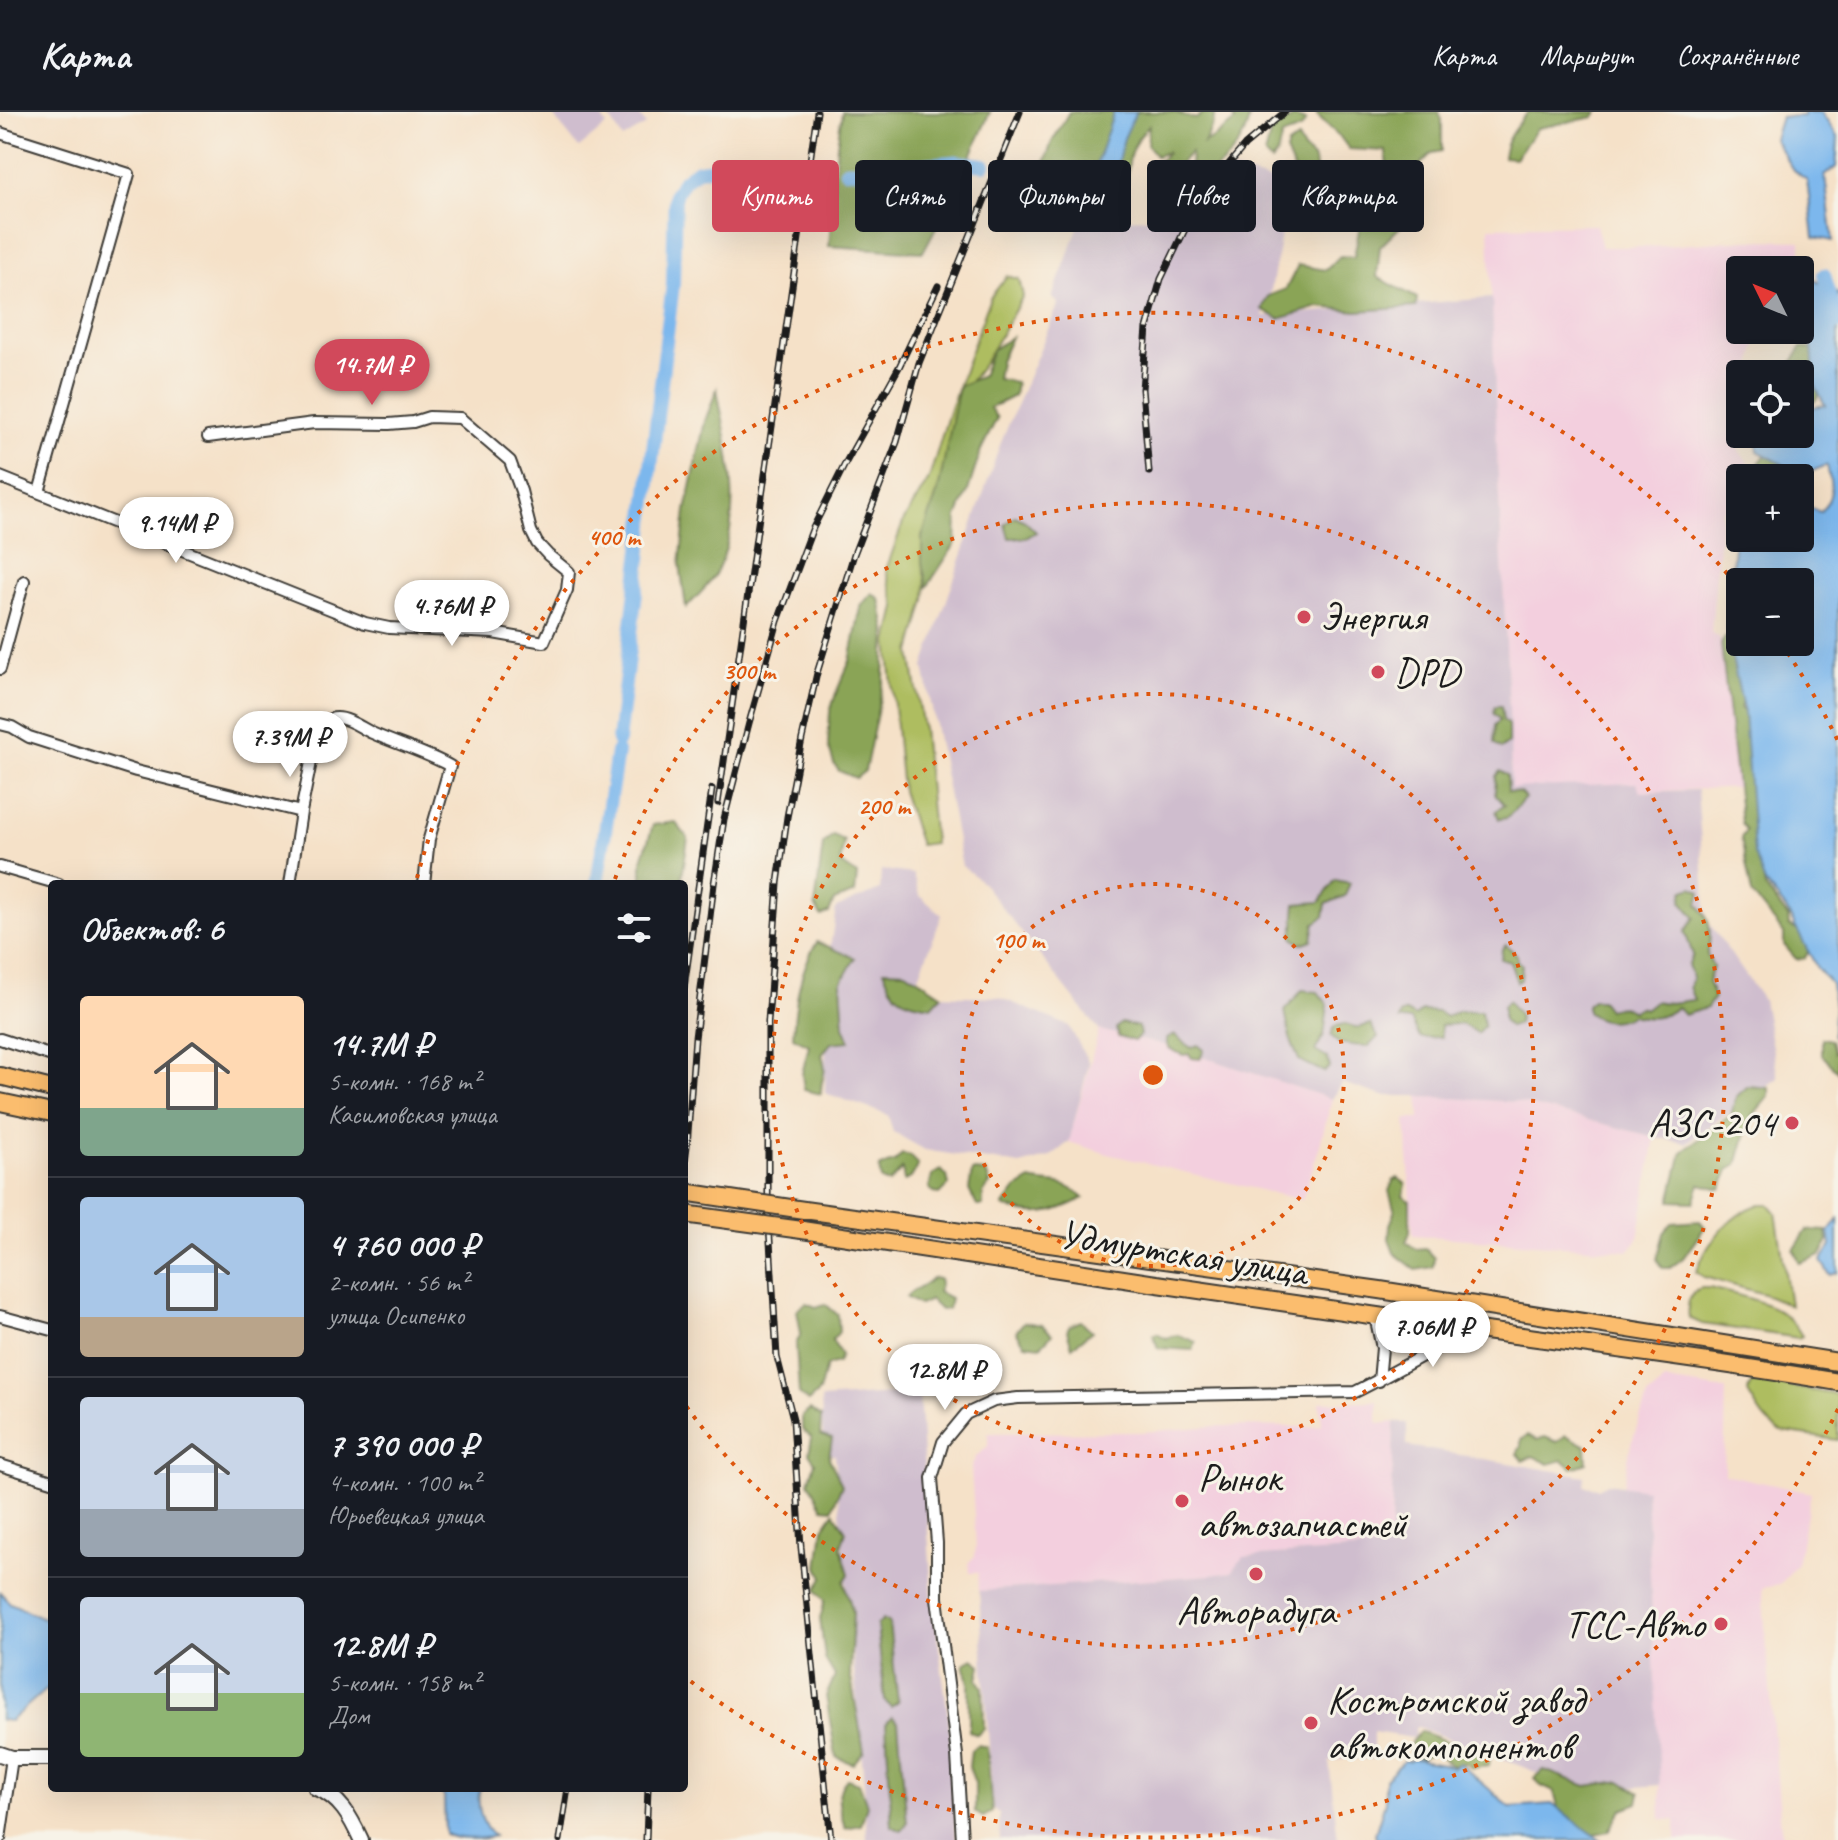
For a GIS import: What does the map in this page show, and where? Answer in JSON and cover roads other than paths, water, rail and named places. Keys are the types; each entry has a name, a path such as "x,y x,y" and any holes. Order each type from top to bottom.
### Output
{"main road":[{"path":"0,1076 48,1088"},
{"path":"0,1102 48,1112"},
{"name":"Удмуртская улица","path":"688,1193 1380,1290 1838,1362"},
{"name":"Удмуртская улица","path":"688,1215 1472,1330 1727,1363 1838,1382"}],"street":[{"path":"0,133 129,174 39,492"},
{"path":"0,477 365,623 389,628 493,633 544,642 567,590 569,572 537,543 510,461 460,418 429,417 389,424 314,423 208,437"},
{"path":"0,669 24,581"},
{"path":"291,880 317,732 330,719 342,718 450,766 429,839 424,880"},
{"path":"0,724 29,737 136,771 301,812"},
{"path":"0,867 48,881"},
{"path":"0,1039 48,1055"},
{"path":"0,1316 48,1329"},
{"path":"1375,1316 1382,1348 1379,1381"},
{"path":"962,1840 957,1755 937,1598 932,1478 943,1442 966,1414 994,1401 1018,1398 1355,1392 1472,1330"},
{"path":"0,1465 48,1480"},
{"path":"0,1839 6,1756 48,1758"},
{"path":"326,1792 344,1807 361,1840"}],"water":[{"path":"1114,112 1136,112 1118,160 1098,160"},
{"path":"1803,112 1821,112 1838,138 1836,167 1825,176 1833,241 1814,237 1807,180 1793,170 1774,139 1781,117 1803,116"},
{"path":"1814,280 1838,293 1838,1049 1833,1034 1831,984 1817,968 1786,909 1765,883 1754,854 1744,713 1732,656 1814,656 1814,568 1732,568 1734,552 1814,552 1814,509 1820,512 1830,495 1827,465 1814,470 1814,464 1782,464 1758,448 1814,448 1814,407 1825,405 1815,386 1812,347"},
{"path":"1838,1219 1838,1273 1830,1275 1821,1261 1831,1246 1829,1232"},
{"path":"0,1592 10,1603 48,1620 48,1688 10,1721 0,1720"},
{"path":"1419,1759 1452,1768 1459,1763 1510,1807 1552,1804 1601,1840 1377,1840 1375,1834 1385,1802 1385,1779 1404,1761"},
{"path":"440,1792 480,1792 481,1814 494,1836 469,1839 445,1834 444,1796"}],"waterway":[{"path":"846,171 956,162 984,165"},
{"path":"618,741 673,284 675,194 684,180 698,170 712,168"},
{"path":"1824,275 1838,322"},
{"path":"598,880 617,752"}],"railway":[{"path":"718,803 817,112"},
{"path":"831,1840 801,1547 793,1419 777,1357 768,1208 768,1022 778,883 787,817 817,673 854,554 897,442 919,363 1020,112"},
{"path":"1149,472 1142,389 1147,328 1161,279 1190,219 1218,177 1245,145 1285,112"},
{"path":"688,1132 695,1038 724,819 778,621 812,530 899,367 938,286"},
{"path":"688,960 712,789"},
{"path":"560,1840 567,1792"},
{"path":"646,1840 648,1792"}],"place":[{"name":"Энергия","path":"1304,617"},
{"name":"DPD","path":"1378,672"},
{"name":"АЗС-204","path":"1792,1123"},
{"name":"Рынок автозапчастей","path":"1182,1501"},
{"name":"Авторадуга","path":"1256,1574"},
{"name":"ТСС-Авто","path":"1721,1624"},
{"name":"Костромской завод автокомпонентов","path":"1311,1723"}]}
